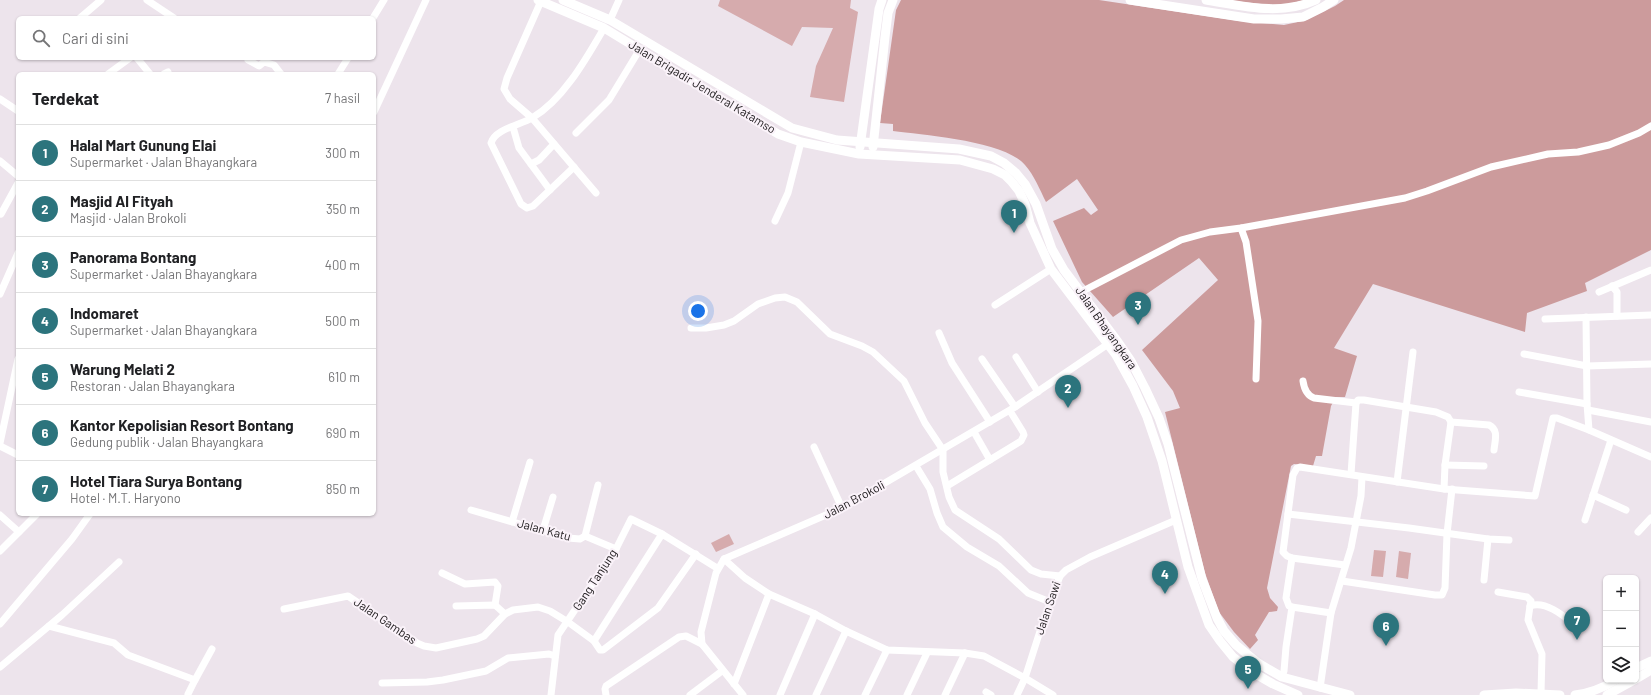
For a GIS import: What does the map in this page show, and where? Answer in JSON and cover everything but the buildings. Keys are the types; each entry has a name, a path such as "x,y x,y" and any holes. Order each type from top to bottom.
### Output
{"main road":[{"name":"Jalan Brigadir Jenderal Katamso","path":"563,0 578,3 610,20 792,128 837,140 874,142"},
{"path":"859,154 879,9 882,0"},
{"path":"871,154 874,142 888,13 893,0"},
{"path":"1130,0 1254,19 1303,17 1324,8 1334,0"},
{"path":"1206,0 1256,8 1280,9 1298,7 1316,0"},
{"name":"Jalan Brigadir Jenderal Katamso","path":"539,1 604,28 778,134 801,142 859,154 871,154"},
{"path":"668,66 674,58"},
{"name":"Jalan Bhayangkara","path":"874,142 960,149 992,156 1004,163 1016,173 1025,184 1036,204 1052,249 1064,270 1118,342 1131,362 1156,412 1168,444 1191,539 1205,588 1224,631 1236,645 1258,663 1282,677 1319,691 1346,694"},
{"name":"Jalan Bhayangkara","path":"871,154 960,160 986,166 1005,175 1019,191 1025,204 1033,230 1051,269 1116,355 1133,386 1147,417 1162,461 1188,567 1209,625 1233,657 1254,673 1273,684 1298,695"},
{"path":"1181,541 1191,539"},
{"path":"1188,567 1198,564"},
{"path":"1639,667 1651,661"},
{"path":"1639,678 1651,670"},
{"path":"1575,695 1586,694 1610,683"},
{"path":"1606,695 1629,683"},
{"path":"1484,695 1541,693 1560,695"}],"street":[{"path":"82,16 101,0"},
{"path":"147,0 171,16"},
{"path":"373,16 384,0"},
{"path":"376,108 426,0"},
{"path":"610,20 619,0"},
{"path":"539,1 504,84 504,89 510,99 532,118 596,193"},
{"path":"574,167 533,206 527,208 521,204 492,143 496,134 532,118 557,97 585,60 604,28"},
{"path":"576,133 609,100 640,49"},
{"path":"111,72 127,60"},
{"path":"138,60 148,72"},
{"path":"248,60 259,66 264,62 274,65 279,72"},
{"path":"339,72 347,60"},
{"path":"0,99 16,110"},
{"path":"1081,292 1180,240 1210,232 1241,228 1405,198 1491,167 1548,154 1578,152 1609,145 1639,133 1651,126"},
{"path":"513,127 519,148 550,190"},
{"path":"775,221 788,193 801,142"},
{"path":"531,164 554,144"},
{"path":"0,162 16,174"},
{"path":"0,213 1,214 16,187"},
{"path":"1241,228 1246,242 1258,321 1256,379"},
{"path":"0,294 15,266"},
{"path":"995,305 1051,269"},
{"path":"1600,292 1651,270"},
{"path":"1612,286 1617,294 1617,316"},
{"path":"691,328 706,328 724,325 734,321 758,304 775,298 789,298 802,306 830,334 867,349 898,373 907,386 924,423 943,450 943,472 949,497 955,510 999,539 1031,570 1059,578"},
{"path":"1545,319 1651,315"},
{"path":"1586,317 1587,407 1589,430"},
{"path":"939,332 952,362 990,422"},
{"name":"Jalan Brokoli","path":"702,644 701,632 717,568 724,559 842,508 1013,409 1108,344"},
{"path":"1397,482 1414,352"},
{"path":"1524,354 1587,366 1651,364"},
{"path":"1016,357 1038,392"},
{"path":"947,486 1018,443 1023,438 1023,432 1013,409 982,359"},
{"path":"0,443 16,368"},
{"path":"1303,381 1309,396 1314,398 1356,403 1358,400 1364,400 1436,412 1448,417 1451,422 1445,464 1444,489"},
{"path":"1519,392 1651,422"},
{"path":"1351,474 1356,403"},
{"path":"1345,565 1292,558 1283,552 1293,474 1297,468 1300,467 1351,474 1452,490 1535,496 1553,418 1557,418 1589,430 1651,457"},
{"path":"1451,422 1489,425 1496,432 1494,450"},
{"path":"974,432 990,460"},
{"path":"1584,520 1611,440"},
{"path":"0,447 16,454"},
{"path":"814,447 842,508"},
{"path":"512,522 530,462"},
{"path":"1445,464 1484,466"},
{"path":"918,465 930,490 937,514 944,527 967,546 999,566 1028,593 1050,602"},
{"path":"1319,691 1331,613 1351,548 1362,476"},
{"path":"585,536 598,485"},
{"path":"1342,581 1442,595 1444,588 1447,534 1452,490"},
{"path":"1593,494 1626,510"},
{"path":"543,530 553,497"},
{"name":"Jalan Katu","path":"471,510 578,539 585,536 616,549"},
{"path":"1288,514 1488,539 1509,540"},
{"path":"0,515 19,532"},
{"path":"0,551 35,516"},
{"path":"0,624 72,539 89,516"},
{"path":"1638,532 1651,518"},
{"name":"Gang Tanjung","path":"555,656 558,637 616,549 631,519 662,534"},
{"name":"Jalan Sawi","path":"1017,695 1025,678 1059,578 1066,570 1090,557 1176,520"},
{"path":"594,641 662,534 717,568"},
{"path":"1484,580 1488,539"},
{"name":"Jalan Gambas","path":"284,609 348,596 417,643 430,648 481,637 505,614 513,610 538,608 550,611 566,625 594,641 598,648 603,650 654,612 662,604 696,554"},
{"path":"1292,558 1286,598 1289,606 1331,613"},
{"path":"724,559 745,578 769,594 815,614 846,631 887,650 965,653 984,656 1053,695"},
{"path":"0,668 49,626 119,562"},
{"path":"442,573 465,584 495,582 498,586 495,605"},
{"path":"1498,592 1527,597 1531,601 1528,620 1542,654 1541,693"},
{"path":"738,691 769,594"},
{"path":"456,606 495,605 505,614"},
{"path":"1530,606 1534,605 1550,609 1561,614 1576,626"},
{"path":"1282,677 1292,607"},
{"path":"780,695 815,614"},
{"path":"49,626 114,643 128,655 195,680"},
{"path":"816,695 846,631"},
{"path":"606,695 606,686 679,637 686,636 702,644 738,691"},
{"path":"188,694 212,649"},
{"path":"865,695 887,650"},
{"path":"907,695 927,652"},
{"path":"945,695 965,653"},
{"path":"382,683 436,681 482,672 508,658 549,654 555,656 551,695"},
{"path":"690,695 722,671"}],"shaded area":[{"path":"720,0 851,0 850,8 858,12 844,102 810,97 816,66 833,28 802,27 792,46 718,6"},
{"path":"901,0 1099,0 1239,21 1284,25 1307,20 1344,0 1651,0 1651,250 1585,283 1587,291 1527,313 1525,332 1373,284 1334,348 1357,356 1345,397 1336,397 1331,406 1322,456 1316,456 1313,466 1294,464 1291,466 1267,588 1270,598 1278,607 1277,611 1269,612 1255,635 1258,640 1250,649 1234,632 1219,612 1205,573 1165,412 1180,408 1173,391 1142,350 1218,280 1199,258 1113,317 1082,282 1053,221 1084,208 1091,215 1098,210 1077,179 1046,202 1031,173 1025,165 1015,157 1000,150 964,140 893,131 893,124 880,123 896,10"},
{"path":"1225,0 1305,0 1280,6"},
{"path":"729,534 734,544 716,552 711,543"},
{"path":"1374,550 1386,551 1383,577 1371,576"},
{"path":"1399,551 1411,553 1408,579 1396,577"}],"place":[{"name":"Halal Mart Gunung Elai","path":"1014,233"},
{"name":"Panorama Bontang","path":"1138,325"},
{"name":"Masjid Al Fityah","path":"1068,408"},
{"name":"Indomaret","path":"1165,594"},
{"name":"Hotel Tiara Surya Bontang","path":"1577,640"},
{"name":"Kantor Kepolisian Resort Bontang","path":"1386,646"},
{"name":"Warung Melati 2","path":"1248,689"}]}
